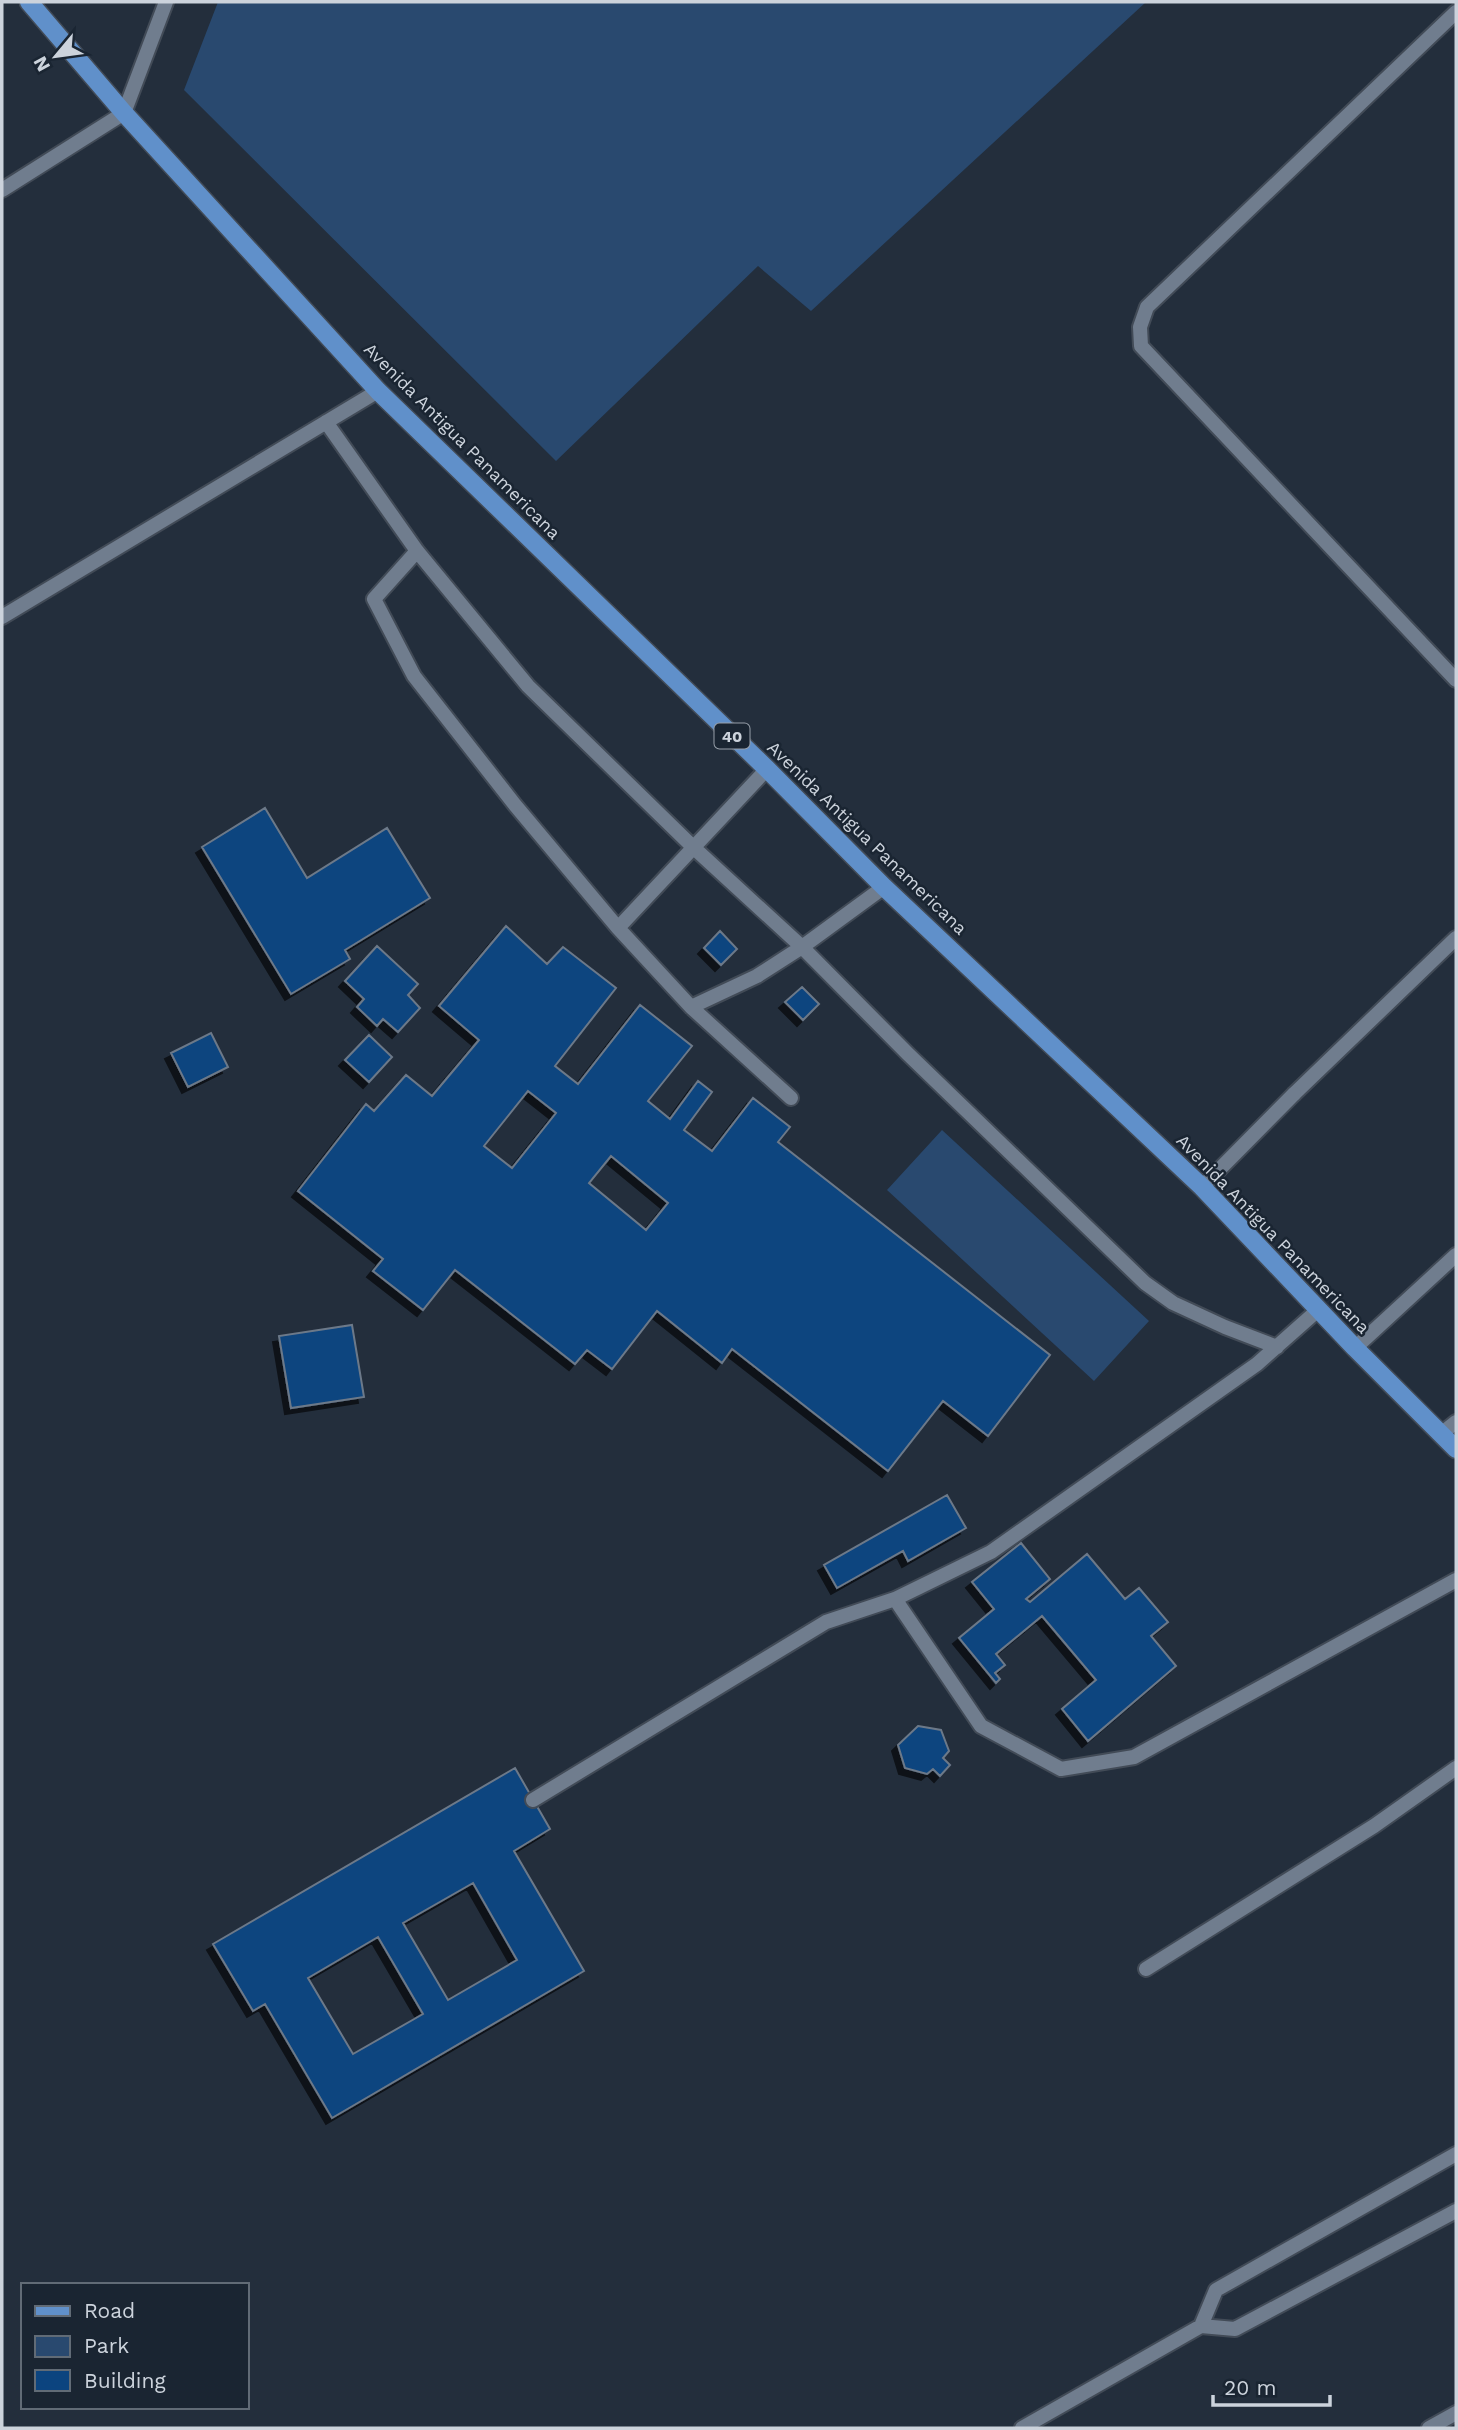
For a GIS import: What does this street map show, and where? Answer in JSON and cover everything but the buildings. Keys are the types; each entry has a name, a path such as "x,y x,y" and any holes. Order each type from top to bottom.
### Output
{"main road":[{"name":"Avenida Antigua Panamericana","path":"29,2 124,113 378,391 767,769 884,887 1202,1188 1456,1449"}],"street":[{"path":"2,190 124,113 166,2"},
{"path":"1456,12 1147,307 1140,327 1141,346 1456,680"},
{"path":"2,617 378,391"},
{"path":"326,422 418,551 528,687 693,847 802,947 927,1073 1145,1283 1173,1303 1277,1347"},
{"path":"418,551 374,599 414,676 473,753 618,928 691,1007 791,1098"},
{"path":"618,928 767,769"},
{"path":"691,1007 757,976 884,887"},
{"path":"1202,1188 1294,1094 1456,938"},
{"path":"1355,1348 1456,1255"},
{"path":"533,1800 826,1622 895,1599 991,1552 1257,1364 1318,1310"},
{"path":"1441,1434 1456,1422"},
{"path":"895,1599 981,1726 1061,1769 1133,1757 1456,1580"},
{"path":"1146,1969 1374,1826 1456,1768"},
{"path":"1201,2326 1216,2290 1456,2154"},
{"path":"1022,2428 1201,2326 1235,2329 1456,2211"},
{"path":"1429,2428 1456,2413"}],"green space":[{"path":"218,2 1146,2 811,311 758,266 556,461 184,90"},
{"path":"942,1130 1149,1321 1094,1381 887,1190"}]}
